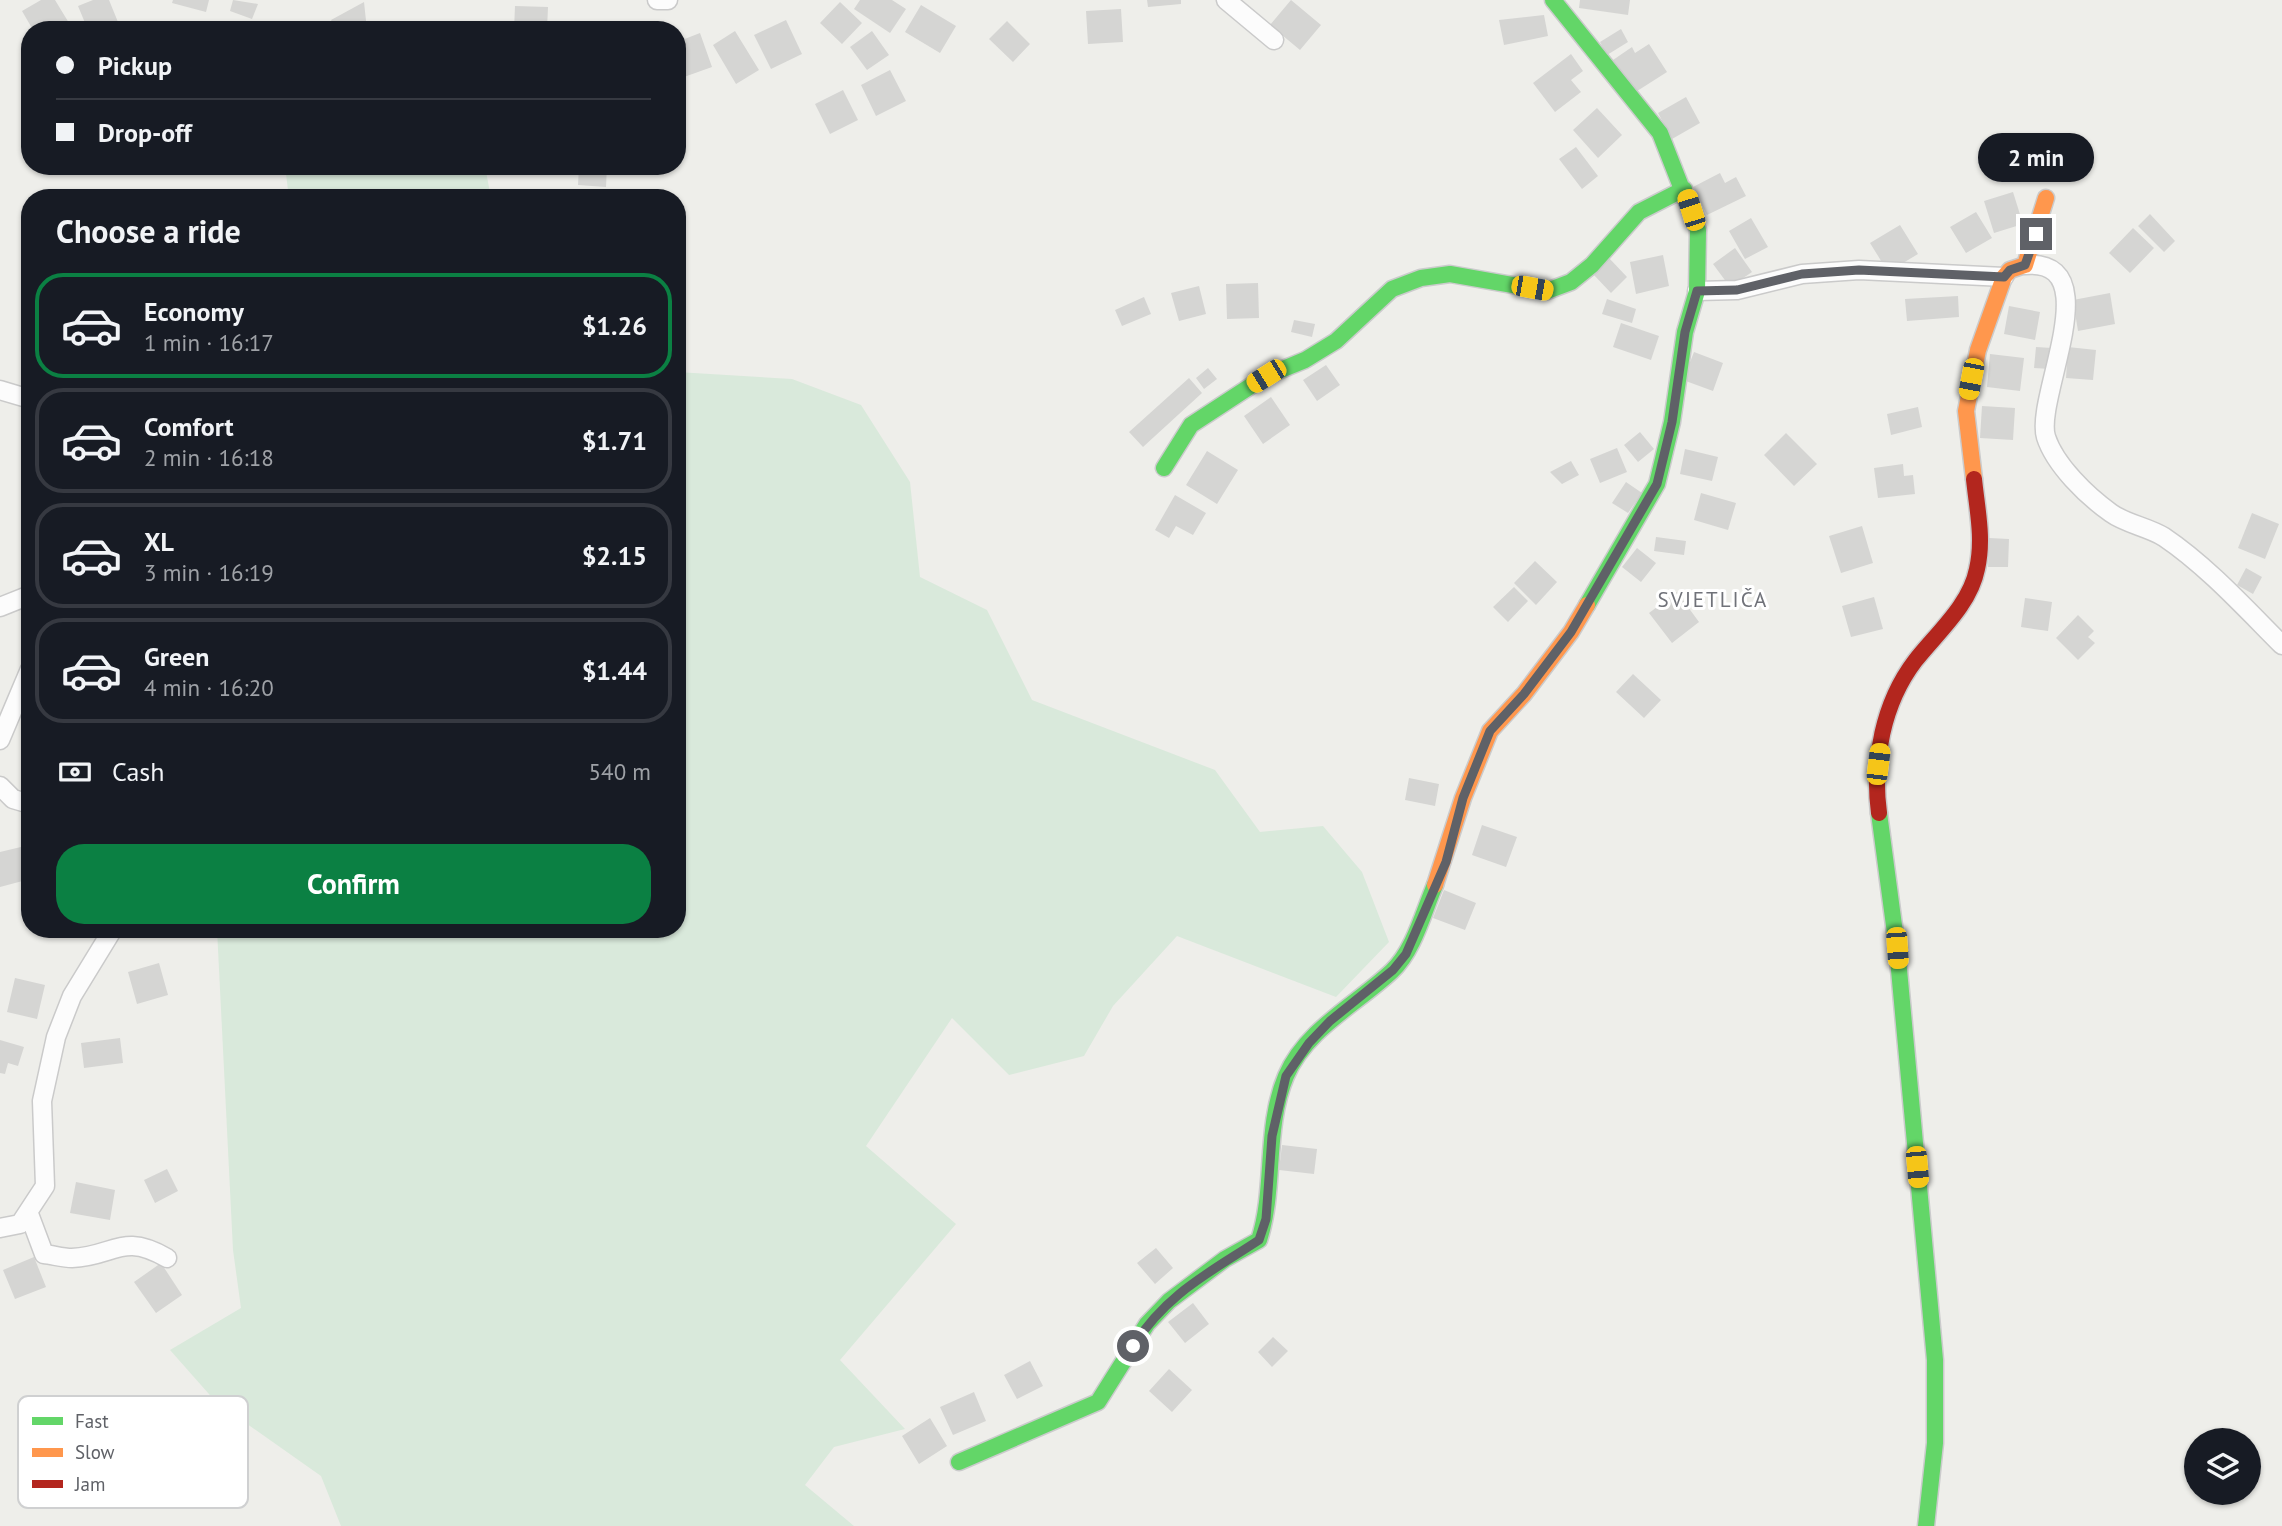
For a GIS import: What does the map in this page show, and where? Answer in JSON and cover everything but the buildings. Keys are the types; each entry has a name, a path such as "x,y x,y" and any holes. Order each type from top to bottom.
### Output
{"street":[{"path":"657,0 668,0"},
{"path":"1226,0 1274,40"},
{"path":"959,1462 1098,1402 1147,1324 1169,1301 1225,1259 1259,1240 1266,1219 1272,1136 1286,1076 1309,1043 1330,1021 1393,970 1406,954 1446,862 1463,798 1490,731 1524,694 1571,632 1657,484 1672,422 1685,332 1697,291 1698,230 1660,133 1553,0"},
{"path":"1164,468 1191,425 1266,376 1305,360 1336,341 1392,289 1421,278 1450,274 1547,291 1571,282 1592,265 1639,212 1684,189"},
{"path":"2025,265 2046,198"},
{"path":"1926,1526 1935,1443 1935,1360 1897,948 1875,786 1881,741 1893,697 1914,663 1955,614 1977,572 1981,541 1966,411 1978,350 2004,277 2010,270 2040,264 2057,275 2065,296 2065,336 2044,416 2045,434 2052,451 2077,481 2112,514 2163,537 2200,567 2282,645"},
{"path":"1697,291 1737,290 1802,274 1859,270 2004,277"},
{"path":"0,390 21,396"},
{"path":"0,607 21,599"},
{"path":"0,740 21,690"},
{"path":"0,786 13,799 21,801"},
{"path":"0,1228 20,1224 45,1186 42,1101 56,1037 72,996 107,938"},
{"path":"29,1213 44,1254 72,1258 121,1245 146,1246 167,1258"}],"green space":[{"path":"286,175 487,175 489,189 288,189"},
{"path":"686,373 792,379 861,405 910,482 920,577 987,610 1032,700 1215,770 1260,832 1323,826 1362,872 1389,942 1336,997 1177,936 1113,1006 1084,1056 1009,1075 952,1018 866,1146 956,1224 840,1360 905,1429 834,1447 805,1485 854,1526 341,1526 321,1476 248,1425 248,1396 211,1396 170,1350 241,1308 233,1250 217,938 686,938"}],"traffic: fast":[{"path":"1553,0 1660,133 1698,230 1697,291 1685,332 1672,422 1657,484 1587,605"},
{"path":"1164,468 1191,425 1266,376 1305,360 1336,341 1392,289 1421,278 1450,274 1547,291 1571,282 1592,265 1639,212 1684,189"},
{"path":"1879,813 1897,948 1935,1360 1935,1443 1926,1526"},
{"path":"959,1462 1098,1402 1147,1324 1169,1301 1225,1259 1259,1240 1267,1200 1275,1116 1286,1076 1306,1044 1400,962 1412,942 1435,885"}],"traffic: slow":[{"path":"1974,479 1966,411 1978,350 2004,277 2010,270 2025,265 2046,198"},
{"path":"1435,885 1463,798 1490,731 1524,694 1571,632 1587,605"}],"traffic: jam":[{"path":"1879,813 1879,753 1882,733 1895,695 1915,661 1960,607 1977,569 1980,535 1974,479"}],"district":[{"name":"SVJETLIČA","path":"1713,599"}],"route":[{"path":"1133,1346 1147,1324 1169,1301 1225,1259 1259,1240 1266,1219 1272,1136 1286,1076 1309,1043 1330,1021 1393,970 1406,954 1446,862 1463,798 1490,731 1524,694 1571,632 1657,484 1672,422 1685,332 1697,291 1737,290 1802,274 1859,270 2004,277 2010,270 2025,265 2036,234"}]}
